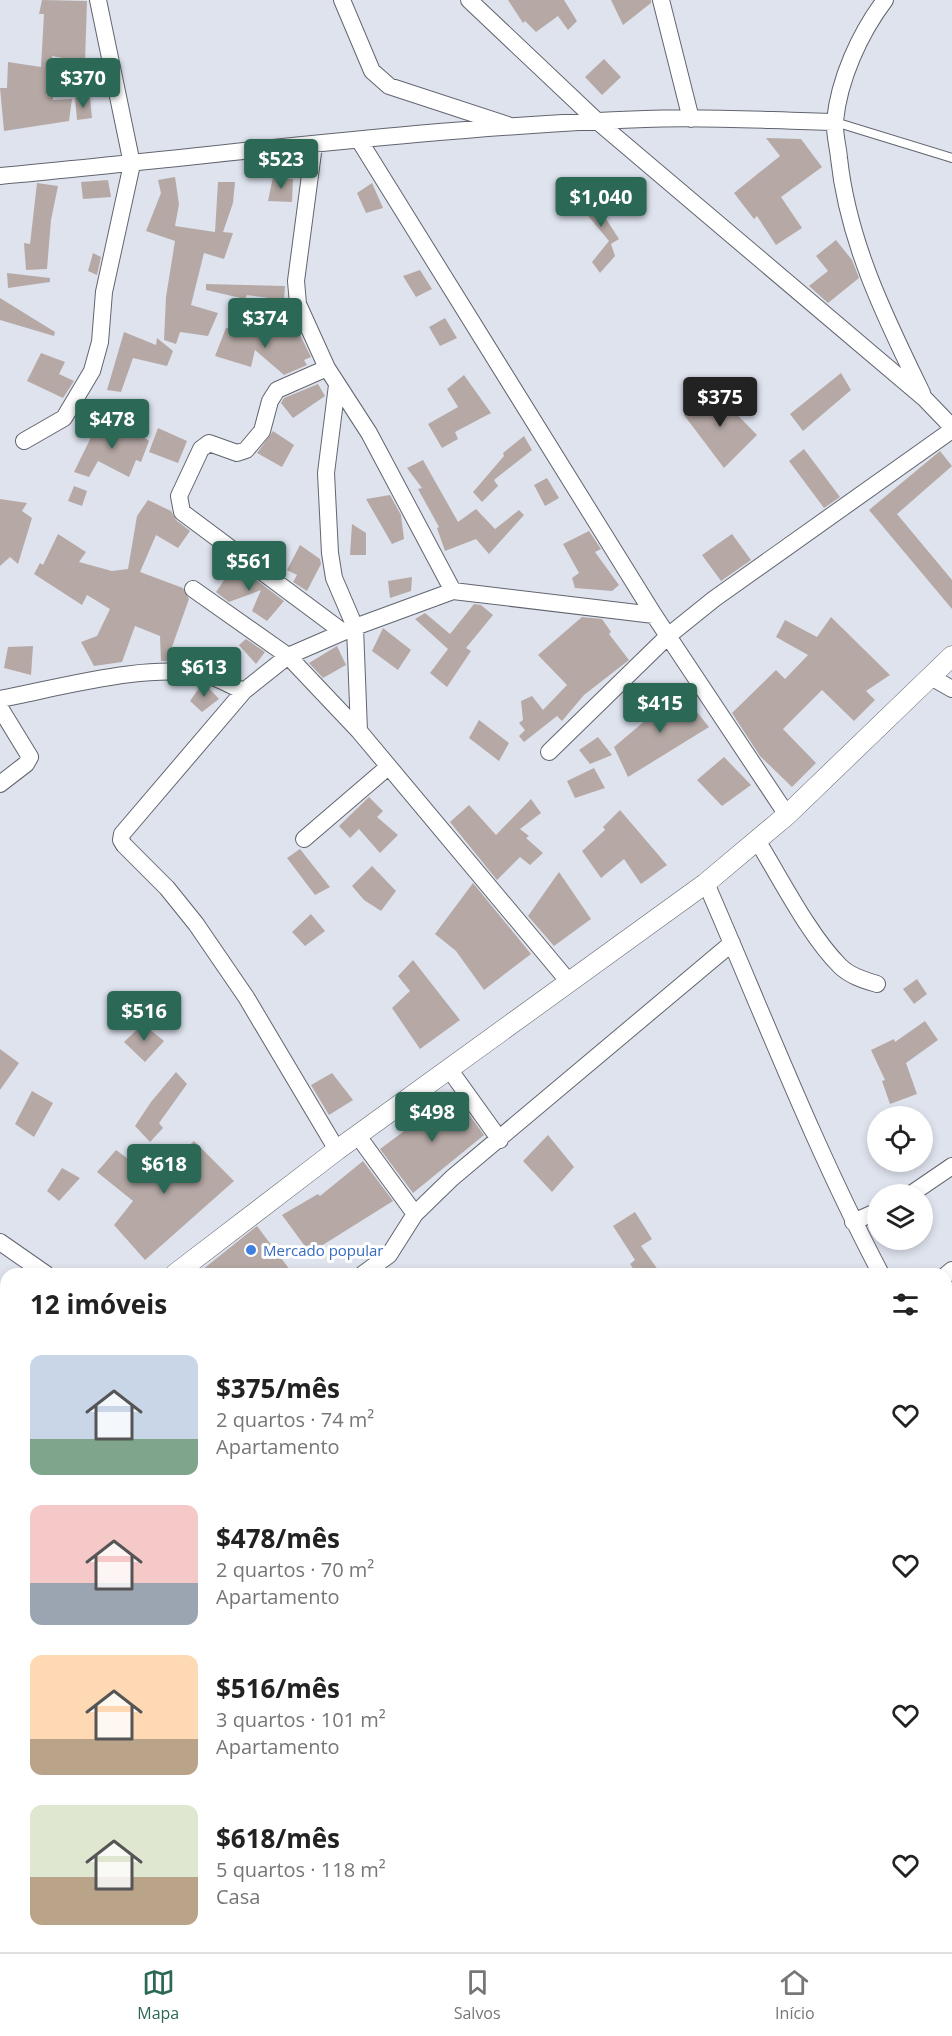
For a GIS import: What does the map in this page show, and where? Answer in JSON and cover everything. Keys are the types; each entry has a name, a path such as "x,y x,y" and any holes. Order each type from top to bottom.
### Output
{"street":[{"path":"24,441 64,418 92,371 100,342 104,292 132,164 99,0"},
{"path":"342,0 372,71 389,86 514,127"},
{"path":"470,0 597,121 925,399 952,429 714,599 668,636 549,752"},
{"path":"661,0 691,119"},
{"path":"885,0 849,64 835,122 842,186 858,251 884,314 925,399"},
{"path":"0,176 359,140 597,121 691,119 835,122"},
{"path":"359,140 654,615 787,815"},
{"path":"314,145 296,281 297,304 327,368 369,433 453,591"},
{"path":"327,368 278,390 270,401 262,431 246,450 237,453 208,443 201,448 179,496 178,504 182,512 349,629"},
{"path":"337,385 326,473 330,553 334,578 349,629 359,731"},
{"path":"193,589 288,656 359,731 569,982"},
{"path":"337,1150 246,997 167,888 121,840 127,827 244,691 288,656 349,629 453,591 654,615"},
{"path":"183,1268 337,1150 706,883 758,842 952,656"},
{"path":"0,699 107,679 164,672 210,676 244,691"},
{"path":"931,677 952,689"},
{"path":"0,708 30,757 26,764 0,784"},
{"path":"304,839 388,766"},
{"path":"758,842 818,938 840,967 857,978 877,984"},
{"path":"706,883 784,1072 853,1222 878,1268"},
{"path":"372,1268 389,1256 415,1214 452,1178 732,943"},
{"path":"449,1070 500,1140"},
{"path":"358,1136 415,1214"},
{"path":"926,1184 952,1166"},
{"path":"853,1222 867,1216"},
{"path":"1,1245 37,1268"}],"lane":[{"path":"835,122 952,158"}],"building":[{"path":"42,0 87,1 85,62 52,56 53,100 72,99 69,121 4,131 0,88 7,88 8,62 41,67 44,14 39,14"},
{"path":"508,0 564,0 577,21 568,30 558,16 536,32 525,21 523,23"},
{"path":"611,0 651,0 651,3 623,25"},
{"path":"604,59 621,77 602,95 585,77"},
{"path":"75,98 90,98 92,118 77,120"},
{"path":"766,138 801,139 822,167 781,197 802,228 776,245 757,216 754,219 734,193 780,156"},
{"path":"175,177 179,204 175,226 215,232 218,182 235,182 233,203 223,232 233,233 224,259 204,253 191,305 218,313 208,336 180,332 176,344 164,340 166,297 175,241 146,231 161,193 158,180"},
{"path":"273,177 293,179 292,202 268,201"},
{"path":"108,180 111,197 83,199 81,182"},
{"path":"37,183 58,186 51,220 47,269 26,270 24,243 30,244"},
{"path":"372,183 383,208 366,213 357,193"},
{"path":"598,188 606,201 599,208 619,239 611,244 615,256 600,273 592,262 609,241 580,206"},
{"path":"836,240 852,260 859,278 828,303 809,286 828,271 816,256"},
{"path":"93,253 101,257 97,275 88,271"},
{"path":"420,270 432,289 416,297 403,276"},
{"path":"7,273 50,278 50,282 8,288"},
{"path":"206,284 285,286 284,300 247,295 245,299 206,290"},
{"path":"0,298 55,332 54,336 0,320"},
{"path":"445,318 457,338 440,346 429,327"},
{"path":"226,328 261,335 299,333 311,357 304,360 307,365 284,375 255,350 251,367 215,356"},
{"path":"124,332 156,345 157,338 173,351 167,366 133,358 121,392 107,390"},
{"path":"41,353 65,362 59,374 74,381 63,398 27,381"},
{"path":"841,373 851,390 803,431 790,414"},
{"path":"464,375 491,413 455,432 458,439 442,448 428,424 458,407 447,389"},
{"path":"318,384 325,396 293,418 281,403 284,398"},
{"path":"714,391 757,435 724,468 684,415"},
{"path":"100,419 131,436 135,430 149,441 141,462 136,460 129,477 98,461 89,477 74,472"},
{"path":"158,428 187,441 178,463 149,452"},
{"path":"273,431 294,445 282,467 257,453"},
{"path":"524,436 532,450 494,480 498,486 482,502 473,492 504,456 503,453"},
{"path":"804,449 840,497 824,508 789,461"},
{"path":"940,451 952,466 897,514 952,580 952,609 869,510"},
{"path":"423,460 458,522 476,509 495,529 519,510 524,515 489,554 476,539 445,551 437,528 439,527 418,489 422,488 407,468"},
{"path":"547,478 559,498 545,506 534,485"},
{"path":"74,486 87,491 82,506 68,501"},
{"path":"390,495 401,515 404,539 392,544 366,499"},
{"path":"0,499 27,503 22,511 32,518 18,564 10,557 0,566"},
{"path":"148,500 171,511 176,520 190,531 178,548 156,535 140,572 183,588 189,599 167,661 161,661 160,636 135,626 122,662 94,666 81,642 97,636 110,609 87,595 82,605 34,574 40,563 43,565 58,534 86,552 79,562 112,571 128,569 137,516"},
{"path":"352,524 366,533 366,555 350,555"},
{"path":"589,531 601,549 595,552 619,585 612,591 575,588 572,578 579,573 563,544"},
{"path":"732,534 751,560 721,581 702,555"},
{"path":"300,545 320,559 321,564 307,591 293,582 297,575 287,570"},
{"path":"235,564 284,601 267,621 252,611 261,590 229,602 216,592"},
{"path":"412,577 411,591 390,598 388,581"},
{"path":"474,604 481,605 493,615 466,648 471,651 447,687 430,673 448,649 415,619 425,613 450,634"},
{"path":"582,617 602,619 611,632 609,634 629,660 584,695 562,721 557,716 524,742 519,736 525,730 519,723 523,720 521,701 532,696 543,710 567,685 538,655"},
{"path":"831,617 890,675 866,691 875,700 854,721 822,690 783,729 816,763 792,787 760,756 732,713 776,670 785,679 808,655 776,637 785,620 817,637"},
{"path":"383,628 411,650 398,670 372,651"},
{"path":"246,639 265,652 256,664 239,645"},
{"path":"33,646 31,675 4,668 8,647"},
{"path":"337,646 346,665 323,678 309,663"},
{"path":"201,685 208,687 219,699 202,712 190,701"},
{"path":"680,691 709,727 628,777 614,747"},
{"path":"479,720 509,743 499,761 469,738"},
{"path":"598,737 612,755 590,764 579,750"},
{"path":"724,757 751,785 722,806 697,780"},
{"path":"594,768 605,788 575,798 567,781"},
{"path":"369,797 383,811 377,817 398,835 380,853 359,829 350,838 339,826"},
{"path":"531,799 541,813 520,829 529,836 526,838 543,853 530,865 520,857 497,880 450,822 469,805 496,835"},
{"path":"620,810 667,865 641,884 624,859 601,878 582,851 605,830 603,827"},
{"path":"300,849 330,887 315,895 287,858"},
{"path":"372,866 396,891 381,911 364,900 352,886"},
{"path":"559,872 591,919 554,946 528,916"},
{"path":"473,883 531,954 484,990 456,951 435,934"},
{"path":"311,914 325,931 305,946 292,932"},
{"path":"413,960 460,1020 420,1049 392,1008 410,991 398,976"},
{"path":"917,979 927,994 914,1004 903,989"},
{"path":"925,1021 938,1040 906,1063 917,1094 890,1104 882,1081 885,1080 871,1050 894,1039 895,1042"},
{"path":"143,1024 164,1041 145,1062 124,1042"},
{"path":"0,1049 19,1063 0,1090"},
{"path":"176,1072 187,1084 159,1123 163,1128 150,1142 135,1126"},
{"path":"332,1073 353,1100 329,1115 311,1085"},
{"path":"32,1091 53,1103 34,1137 15,1124"},
{"path":"454,1094 484,1135 413,1193 380,1149"},
{"path":"548,1135 574,1167 552,1192 523,1161"},
{"path":"194,1141 234,1181 145,1260 114,1225 133,1201 97,1172 116,1150 147,1173 156,1164 162,1171"},
{"path":"363,1161 393,1201 310,1253 282,1215 318,1194 320,1196"},
{"path":"62,1168 80,1178 59,1201 47,1191"},
{"path":"635,1212 652,1239 641,1246 657,1268 633,1268 630,1264 635,1260 613,1226"},
{"name":"Mercado popular","path":"257,1226 288,1268 204,1268"}],"place":[{"name":"Mercado popular","path":"251,1250"}]}
